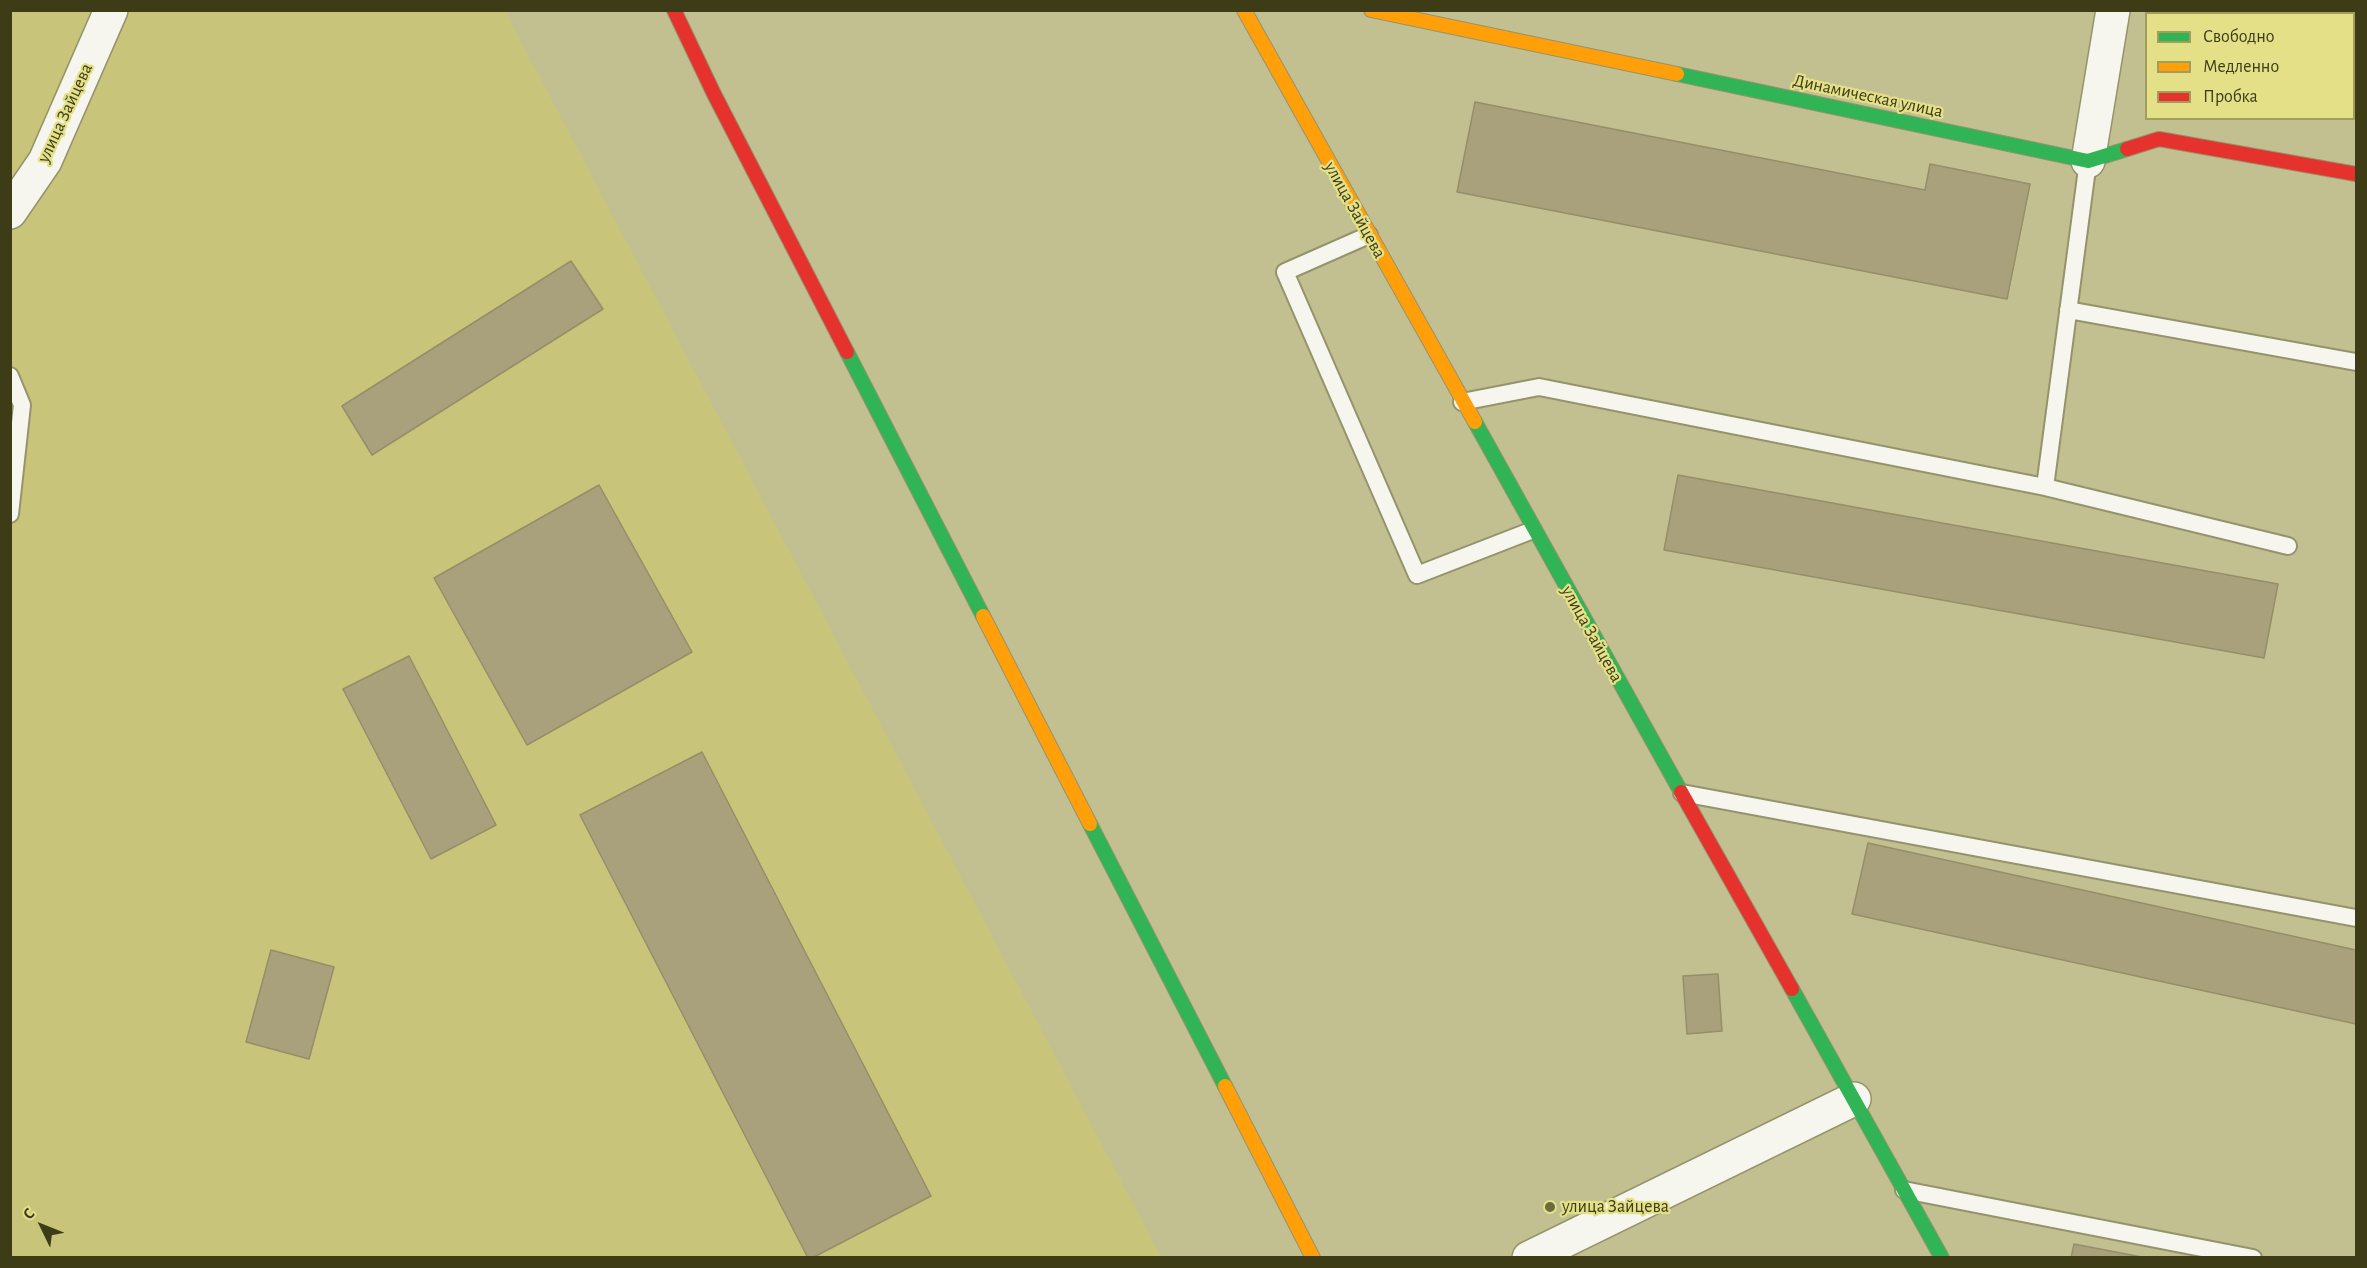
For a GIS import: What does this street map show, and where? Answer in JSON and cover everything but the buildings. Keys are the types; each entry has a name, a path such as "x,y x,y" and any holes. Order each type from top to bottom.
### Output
{"street":[{"name":"улица Зайцева","path":"10,212 45,161 111,10"},
{"path":"674,10 720,104 1313,1257"},
{"name":"улица Зайцева","path":"1244,10 1533,530 1942,1257"},
{"name":"Динамическая улица","path":"1371,10 2088,161 2159,140 2356,174"},
{"path":"2088,161 2113,10"},
{"path":"1529,1257 1854,1099"}],"lane":[{"path":"2045,487 2088,161"},
{"path":"1369,235 1285,272 1417,574 1533,530"},
{"path":"2068,310 2356,362"},
{"path":"10,376 21,405 10,514"},
{"path":"1462,402 1539,387 2045,487 2288,546"},
{"path":"1681,793 2356,918"},
{"path":"1903,1190 2253,1257"}],"shaded area":[{"path":"10,11 505,11 1161,1257 11,1257"}],"traffic: fast":[{"path":"1677,74 2088,161 2127,149"},
{"path":"847,352 983,616"},
{"path":"1475,422 1681,792"},
{"path":"1090,824 1225,1086"},
{"path":"1792,989 1942,1258"}],"traffic: slow":[{"path":"1244,10 1475,422"},
{"path":"1371,10 1677,74"},
{"path":"983,616 1090,824"},
{"path":"1225,1086 1313,1258"}],"traffic: jam":[{"path":"674,10 714,94 847,352"},
{"path":"2127,149 2159,139 2356,174"},
{"path":"1681,792 1792,989"}],"place":[{"name":"улица Зайцева","path":"1550,1207"}]}
